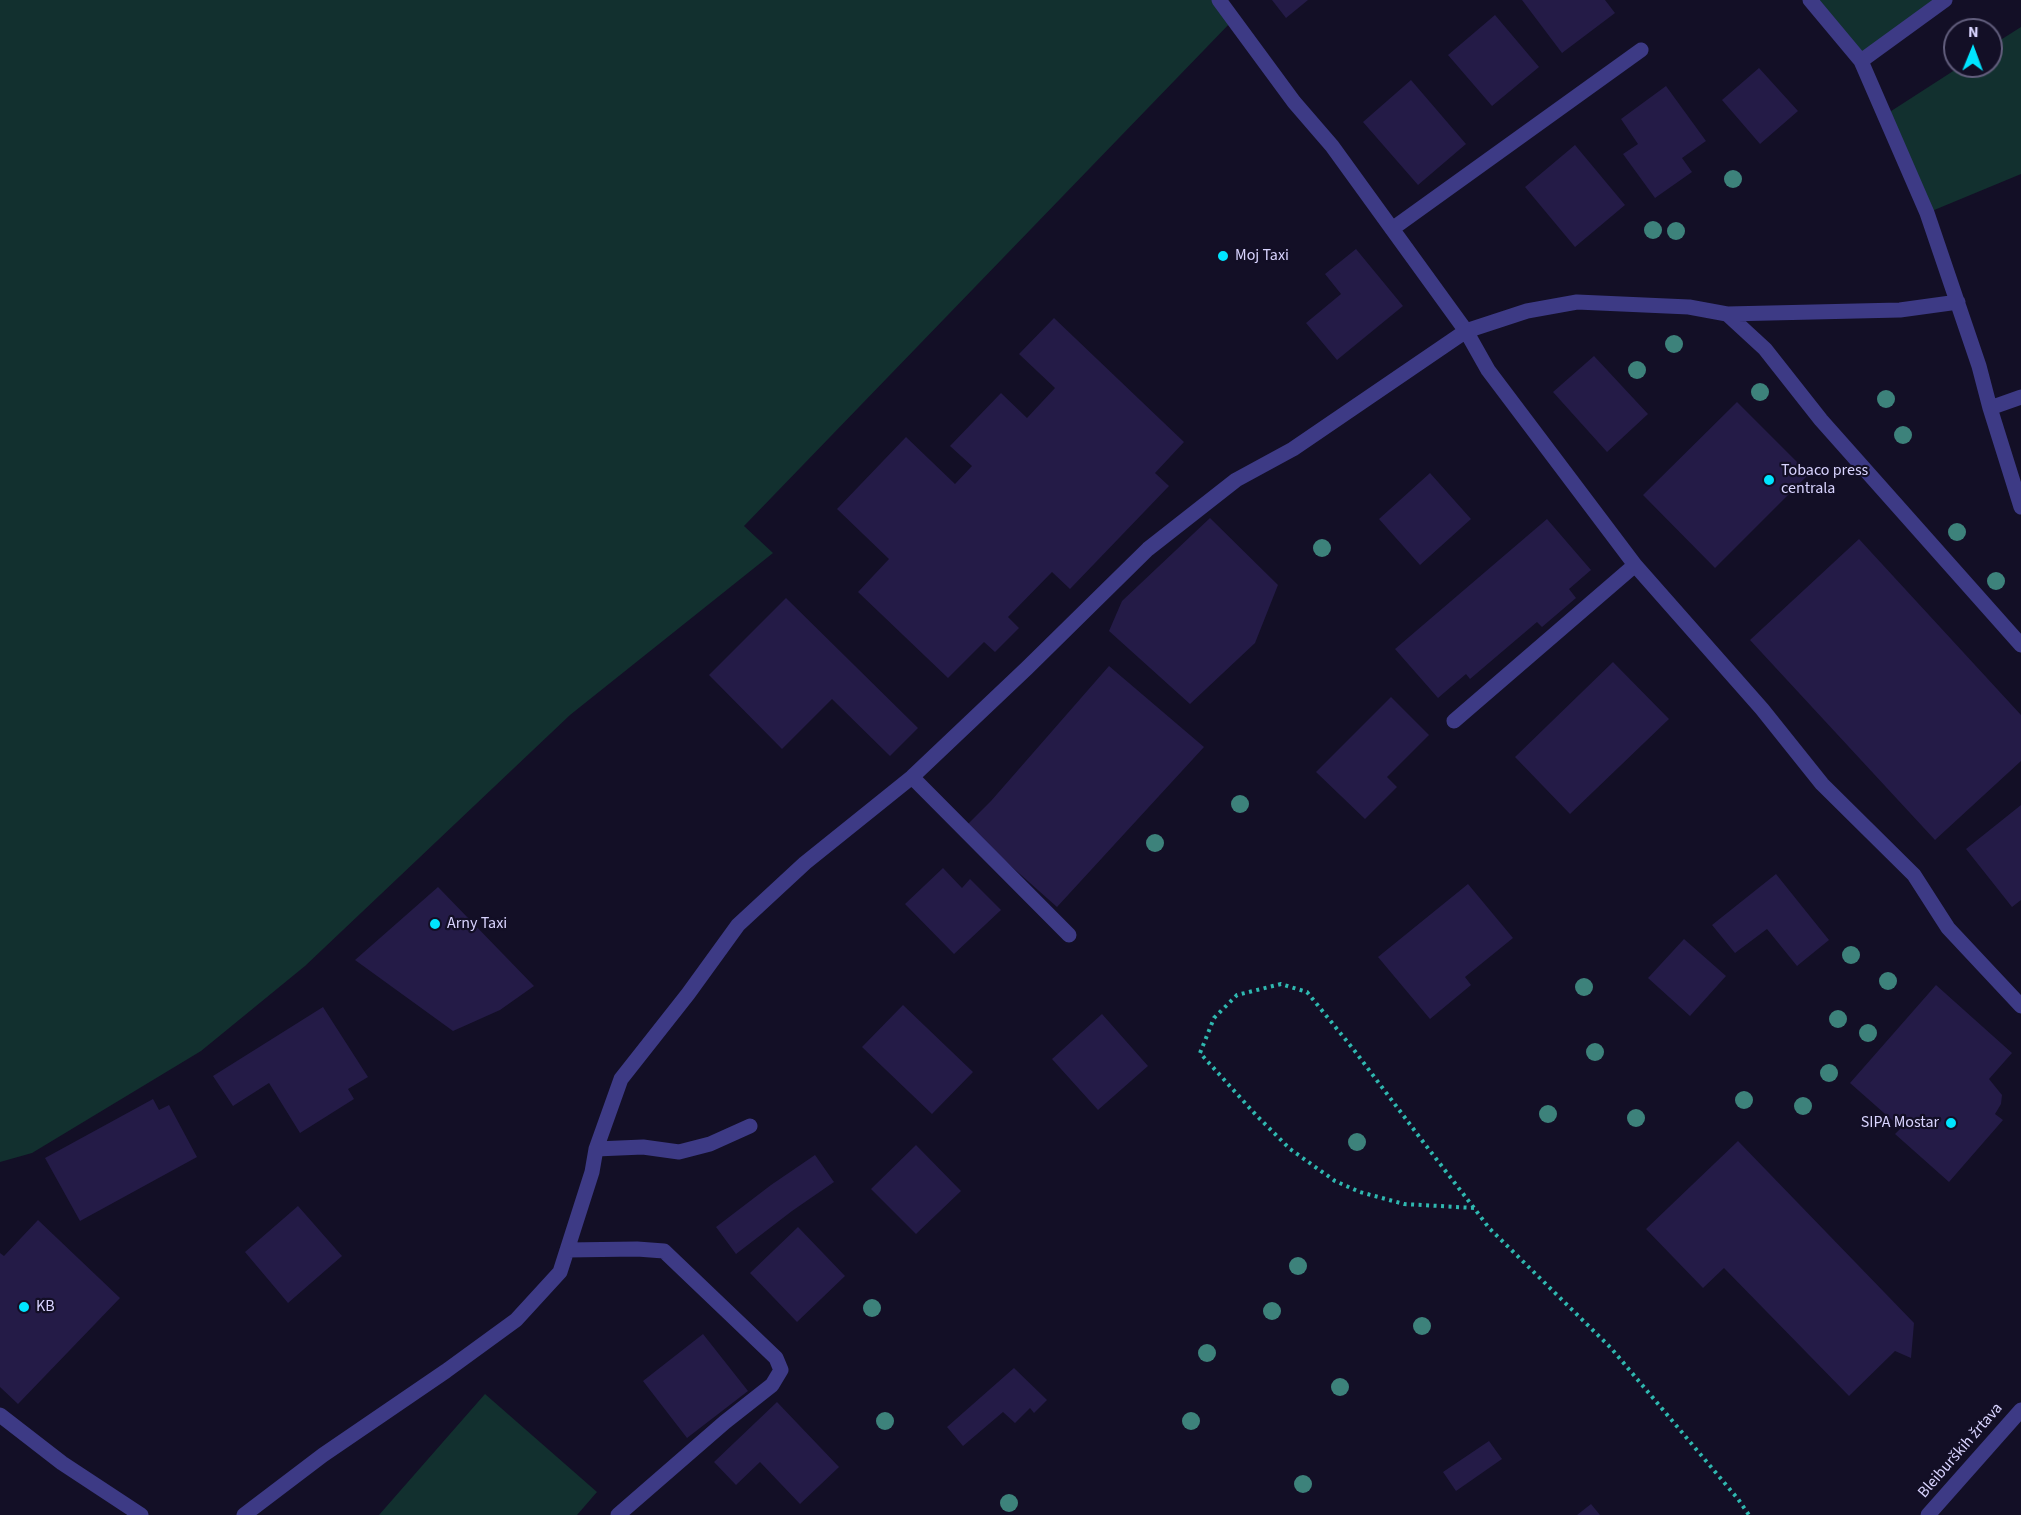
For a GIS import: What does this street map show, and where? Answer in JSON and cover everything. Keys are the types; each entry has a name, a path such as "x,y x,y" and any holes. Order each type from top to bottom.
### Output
{"street":[{"path":"1219,0 1294,102 1332,146 1466,332 1488,370 1635,564 1762,709 1822,784 1914,875 1948,928 2021,1006"},
{"path":"1810,0 1861,61 1927,213 1979,366 2021,507"},
{"path":"1861,61 1945,0"},
{"path":"1392,229 1641,50"},
{"path":"244,1515 323,1455 516,1320 560,1272 592,1172 596,1149 621,1079 688,994 738,925 805,863 912,777 1148,549 1236,480 1293,450 1466,332 1527,310 1576,302 1689,307 1727,314 1900,310 1958,302"},
{"path":"1727,314 1764,349 1821,420 2021,645"},
{"path":"1990,408 2021,397"},
{"path":"1454,721 1635,564"},
{"path":"912,777 1068,935"},
{"path":"596,1149 643,1147 679,1152 710,1144 750,1126"},
{"path":"567,1250 664,1251 776,1358 781,1370 772,1385 725,1422 618,1515"},
{"name":"Bleiburških žrtava","path":"1928,1515 2021,1410"},
{"path":"0,1414 62,1463 141,1515"}],"path":[{"path":"1474,1208 1404,1204 1360,1192 1335,1181 1290,1149 1200,1053 1214,1018 1237,995 1281,984 1307,992 1354,1050 1474,1208 1489,1228 1611,1348 1749,1515"}],"green space":[{"path":"0,0 1219,0 1233,20 744,526 773,553 570,715 305,966 201,1051 32,1153 0,1162"},
{"path":"1810,0 1945,0 1861,61"},
{"path":"2021,27 2021,174 1927,213 1885,115 1943,78 2003,78 2003,38"},
{"path":"485,1394 597,1492 577,1515 379,1515"}],"building":[{"path":"1272,0 1308,0 1286,18"},
{"path":"1522,0 1605,0 1615,13 1562,53"},
{"path":"1495,15 1539,67 1492,106 1448,55"},
{"path":"1759,68 1798,111 1760,144 1722,100"},
{"path":"1411,80 1466,144 1418,185 1363,122"},
{"path":"1666,86 1706,141 1682,158 1692,172 1655,198 1623,154 1638,144 1621,119"},
{"path":"1575,145 1625,205 1575,247 1525,187"},
{"path":"1356,249 1403,306 1337,360 1306,323 1341,294 1325,274"},
{"path":"1054,318 1184,442 1155,473 1169,486 1070,589 1052,572 1008,617 1019,628 995,652 984,642 948,678 858,592 889,559 837,509 906,437 955,484 972,466 950,446 1001,393 1027,418 1055,388 1019,354"},
{"path":"1594,356 1648,414 1607,452 1553,392"},
{"path":"1737,402 1809,474 1715,568 1643,495"},
{"path":"1430,473 1471,519 1420,565 1379,519"},
{"path":"1210,518 1278,585 1255,643 1190,704 1109,631 1122,601"},
{"path":"1547,519 1591,570 1569,589 1576,598 1542,627 1537,622 1470,679 1466,674 1438,698 1395,649"},
{"path":"1859,539 2021,715 2021,761 1935,840 1750,640"},
{"path":"786,598 918,728 890,756 832,699 782,749 709,675"},
{"path":"1613,662 1669,719 1570,814 1515,757"},
{"path":"1109,666 1204,747 1057,907 966,826 991,801"},
{"path":"1391,697 1429,735 1387,777 1397,787 1365,819 1316,772"},
{"path":"2021,805 2021,900 2012,907 1966,849"},
{"path":"943,868 962,888 970,879 1001,910 954,954 905,904"},
{"path":"1776,874 1829,940 1797,966 1767,929 1735,953 1712,925"},
{"path":"1468,884 1513,938 1465,977 1471,985 1430,1019 1378,957"},
{"name":"Arny Taxi","path":"438,887 534,986 500,1010 453,1031 355,960"},
{"path":"1684,939 1726,976 1690,1016 1648,978"},
{"path":"1936,985 2012,1053 1989,1079 2002,1095 2001,1104 1995,1114 2003,1120 1949,1182 1895,1134 1901,1128 1850,1083"},
{"path":"903,1005 973,1072 932,1114 862,1047"},
{"path":"323,1007 368,1077 348,1089 354,1099 300,1133 269,1083 233,1106 213,1076"},
{"path":"1102,1014 1148,1066 1098,1110 1052,1059"},
{"path":"153,1099 159,1110 169,1105 197,1157 80,1221 45,1158"},
{"path":"1738,1141 1914,1323 1911,1358 1895,1351 1849,1396 1724,1268 1703,1288 1646,1229"},
{"path":"916,1145 961,1191 916,1234 871,1189"},
{"path":"815,1155 834,1182 736,1254 716,1227"},
{"path":"298,1206 342,1256 288,1303 245,1252"},
{"path":"38,1220 120,1298 18,1404 0,1387 0,1253 4,1256"},
{"path":"798,1227 845,1276 797,1322 750,1273"},
{"path":"703,1334 748,1391 687,1438 643,1381"},
{"path":"1014,1368 1047,1400 1034,1413 1030,1408 1015,1423 1003,1412 963,1446 947,1427"},
{"path":"777,1402 839,1467 800,1504 760,1462 736,1485 714,1462"},
{"path":"1489,1441 1502,1459 1456,1491 1443,1472"},
{"path":"1591,1504 1600,1515 1577,1515"}],"place":[{"name":"Moj Taxi","path":"1223,256"},
{"name":"Tobaco press centrala","path":"1769,480"},
{"name":"Arny Taxi","path":"435,924"},
{"name":"SIPA Mostar","path":"1951,1123"},
{"name":"KB","path":"24,1307"}]}
